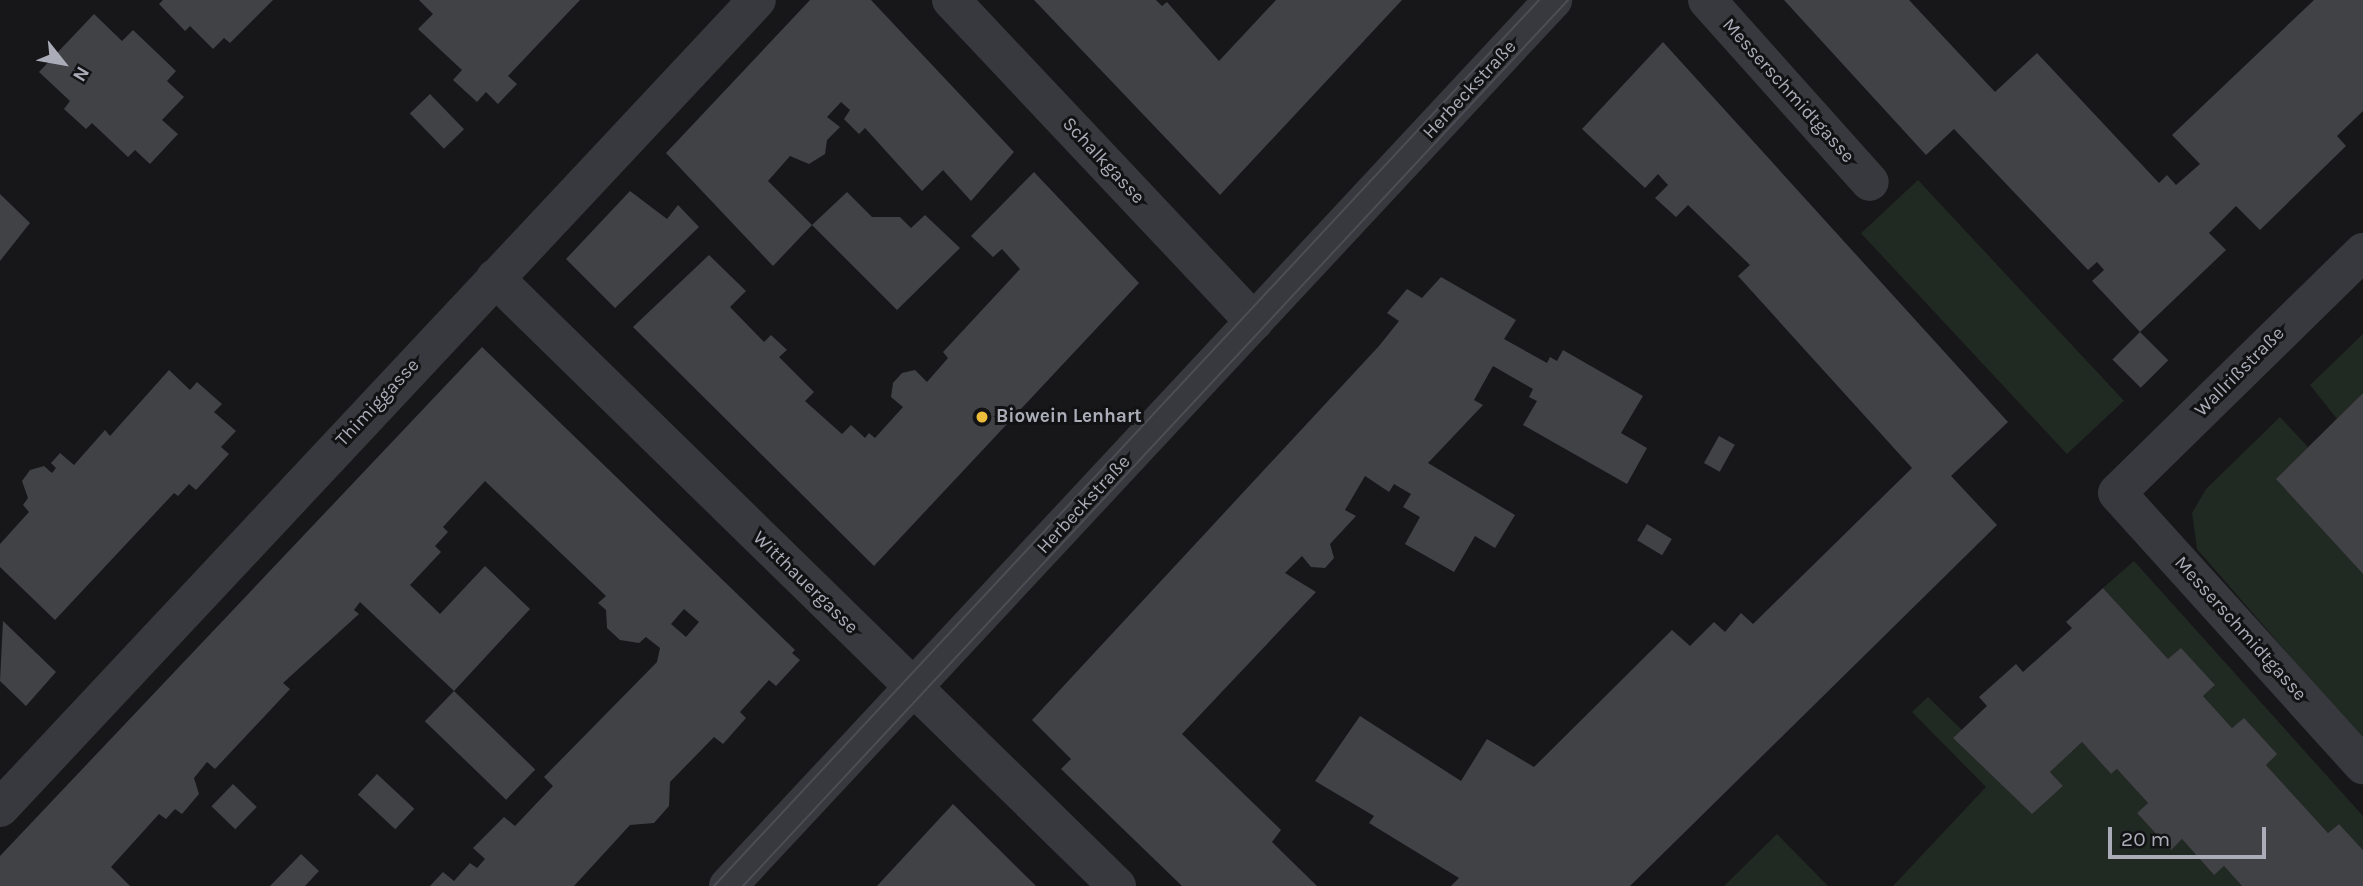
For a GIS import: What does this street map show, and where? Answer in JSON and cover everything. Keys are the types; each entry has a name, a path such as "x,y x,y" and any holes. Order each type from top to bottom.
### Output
{"street":[{"name":"Thimiggasse","path":"0,808 757,0"},
{"name":"Schalkgasse","path":"951,0 1254,322"},
{"name":"Herbeckstraße","path":"728,886 1553,0"},
{"name":"Messerschmidtgasse","path":"1707,0 1870,182"},
{"name":"Wallrißstraße","path":"2117,494 2363,251"},
{"name":"Witthauergasse","path":"495,278 1117,886"},
{"name":"Messerschmidtgasse","path":"2117,494 2363,765"}],"shaded area":[{"path":"1918,180 2124,401 2067,454 1861,233"},
{"path":"2363,334 2363,393 2337,419 2310,385"},
{"path":"2280,417 2308,447 2277,479 2363,574 2363,740 2197,549 2192,513 2206,489"},
{"path":"2134,561 2363,816 2363,850 2339,824 2328,833 2266,765 2276,754 2244,719 2232,728 2203,696 2214,686 2168,659 2103,588"},
{"path":"1928,697 1962,730 1953,738 2031,813 2063,786 2050,772 2082,742 2111,774 2117,769 2148,803 2137,813 2171,849 2182,839 2213,874 2224,866 2242,886 1893,886 1986,787 1912,712"},
{"path":"1777,834 1828,886 1724,886"}],"building":[{"path":"163,0 273,0 230,43 224,38 213,49 190,26 185,31 159,4"},
{"path":"419,0 580,0 508,76 517,84 498,104 486,92 477,102 453,80 462,70 418,29 433,14"},
{"path":"810,0 871,0 1014,152 971,201 943,170 922,191 865,128 859,134 844,119 850,110 841,102 827,117 840,127 827,140 825,154 809,164 790,156 768,181 812,225 773,266 666,153"},
{"path":"1034,0 1156,0 1162,6 1167,2 1219,61 1276,0 1402,0 1220,195"},
{"path":"1784,0 1909,0 1995,92 2037,53 2159,183 2167,175 2176,185 2200,164 2172,135 2314,0 2363,0 2363,111 2337,136 2346,146 2260,230 2236,206 2209,233 2226,250 2140,332 2092,281 2104,270 2097,262 2088,270 1954,129 1926,155"},
{"path":"94,14 122,41 133,30 176,71 167,81 184,97 162,120 178,134 150,164 135,150 128,157 92,123 86,129 64,109 70,101 39,72"},
{"path":"1663,42 2008,422 1951,476 1997,525 1630,886 1451,886 1459,878 1369,823 1374,816 1315,781 1360,716 1461,781 1487,739 1534,767 1672,630 1690,646 1714,622 1725,632 1741,613 1753,624 1912,468 1738,276 1750,265 1688,205 1676,217 1655,198 1668,185 1658,174 1645,188 1582,129"},
{"path":"430,94 464,129 444,149 410,113"},
{"path":"1034,172 1139,283 874,566 633,327 709,255 746,291 730,307 764,342 771,335 787,350 779,357 814,392 805,401 842,434 851,425 865,438 869,433 875,438 903,407 891,397 893,383 902,373 915,370 927,382 948,358 943,352 1020,269 1002,249 993,257 971,236"},
{"path":"630,191 667,219 678,205 699,227 615,308 566,259"},
{"path":"847,192 872,217 900,217 911,228 925,215 960,248 897,310 812,225"},
{"path":"0,194 30,223 0,261"},
{"path":"1441,277 1516,320 1504,339 1547,363 1550,357 1557,361 1563,350 1643,396 1621,433 1647,448 1627,484 1523,425 1537,401 1529,397 1533,389 1493,366 1474,400 1483,405 1428,463 1515,515 1495,548 1475,536 1454,572 1405,544 1420,517 1403,507 1411,494 1394,484 1389,492 1365,476 1345,510 1356,516 1330,544 1334,558 1325,568 1311,567 1302,556 1285,573 1316,592 1182,734 1281,830 1272,842 1317,886 1182,886 1061,769 1071,759 1032,720 1379,346 1399,321 1387,313 1407,289 1422,298"},
{"path":"2140,332 2168,360 2141,388 2112,360"},
{"path":"482,347 795,650 792,653 800,660 776,686 769,680 740,712 746,718 723,744 714,737 670,782 669,806 654,823 630,825 574,886 430,886 443,872 454,881 470,863 477,868 485,859 473,848 504,817 515,826 553,786 544,777 657,662 660,648 646,637 639,643 620,640 607,628 606,610 598,603 606,596 485,481 443,527 448,532 435,546 441,552 410,585 440,614 485,566 530,609 454,691 360,602 354,610 359,614 283,683 290,689 215,769 207,762 194,778 199,794 182,814 175,809 166,819 159,814 111,867 130,886 0,886 0,856","holes":["684,609 699,622 686,637 671,624"]},
{"path":"169,370 190,390 197,382 222,404 214,412 236,431 221,447 229,454 196,490 189,484 178,496 174,493 55,620 0,567 0,544 29,512 23,505 28,498 22,481 30,470 44,466 52,473 56,468 51,463 60,453 74,465 105,430 110,436"},
{"path":"2363,393 2363,574 2276,479"},
{"path":"1719,436 1735,445 1720,472 1704,463"},
{"path":"1647,524 1672,539 1662,555 1637,540"},
{"path":"2103,588 2168,659 2181,648 2215,685 2203,696 2232,728 2244,718 2277,754 2266,765 2328,833 2339,824 2363,850 2363,886 2242,886 2224,866 2214,875 2182,839 2171,850 2137,813 2148,803 2117,769 2111,774 2082,742 2050,772 2063,786 2032,814 1953,738 1987,706 1979,697 2016,664 2023,672 2072,628 2066,622"},
{"path":"3,621 56,672 26,706 0,681"},
{"path":"454,691 535,769 506,800 425,721"},
{"path":"377,774 414,809 395,829 358,794"},
{"path":"233,784 257,807 235,829 211,806"},
{"path":"953,804 1036,886 877,886"},
{"path":"301,854 319,871 305,886 270,886"}],"tram line":[{"path":"714,886 1539,0"},
{"path":"743,886 1568,0"}],"place":[{"name":"Biowein Lenhart","path":"982,417"}]}
